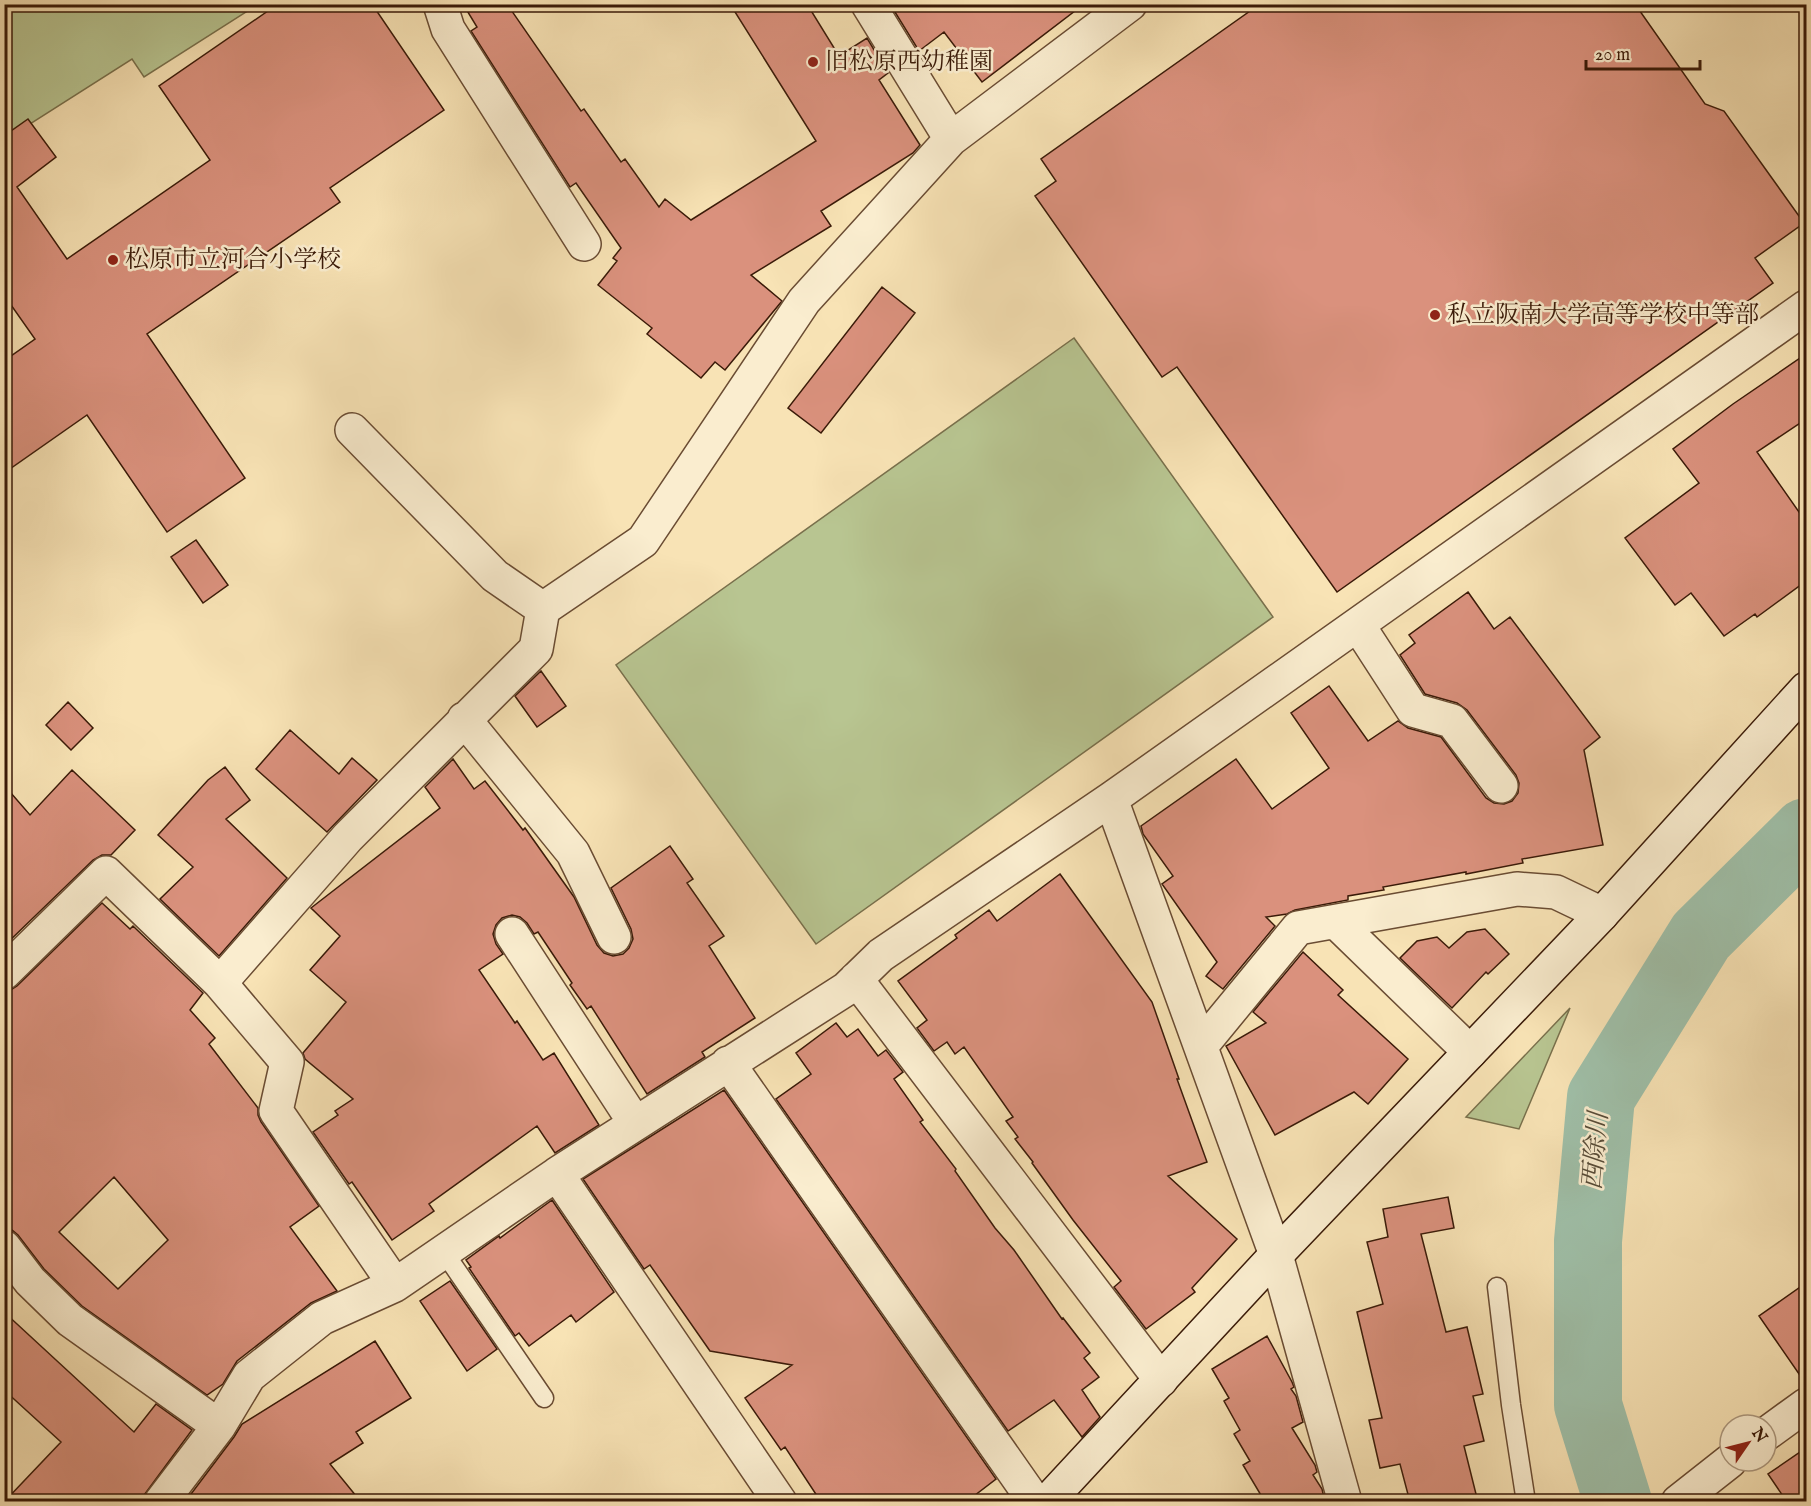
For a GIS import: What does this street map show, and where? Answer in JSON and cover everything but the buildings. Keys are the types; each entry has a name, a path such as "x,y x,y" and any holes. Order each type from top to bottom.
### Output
{"street":[{"path":"440,4 448,29 584,244"},
{"path":"868,4 951,139"},
{"path":"220,983 348,837 536,649 543,609 643,541 804,301 951,139 1130,4"},
{"path":"161,1502 219,1426 249,1376 322,1318 395,1285 557,1174 846,989 881,955 1112,799 1806,307"},
{"path":"352,430 495,576 543,609"},
{"path":"1358,625 1413,710 1452,721 1501,786"},
{"path":"1047,1502 1276,1255 1602,914 1806,689"},
{"path":"464,719 573,853 614,937"},
{"path":"1112,799 1276,1255 1345,1502"},
{"path":"6,969 106,873 220,983 287,1062 276,1111 395,1285"},
{"path":"1201,1046 1298,928 1517,889 1556,892 1602,914"},
{"path":"1336,922 1470,1052"},
{"path":"512,934 635,1123"},
{"path":"856,979 1161,1380"},
{"path":"728,1063 1035,1502"},
{"path":"557,1174 780,1502"},
{"path":"4,1247 30,1281 70,1320 219,1426"},
{"path":"1778,1425 1806,1405"},
{"path":"1678,1502 1718,1470"}],"lane":[{"path":"444,1252 544,1398"},
{"path":"1497,1287 1511,1405 1526,1502"}],"green space":[{"path":"5,5 257,5 144,77 132,59 5,140"},
{"path":"1074,338 1273,617 816,944 616,665"},
{"path":"1570,1008 1519,1129 1466,1117"}],"waterway":[{"name":"西除川","path":"1618,1502 1588,1405 1588,1241 1601,1097 1701,936 1806,832"}],"place":[{"name":"旧松原西幼稚園","path":"813,62"},
{"name":"松原市立河合小学校","path":"113,260"},
{"name":"私立阪南大学高等学校中等部","path":"1435,315"}]}
